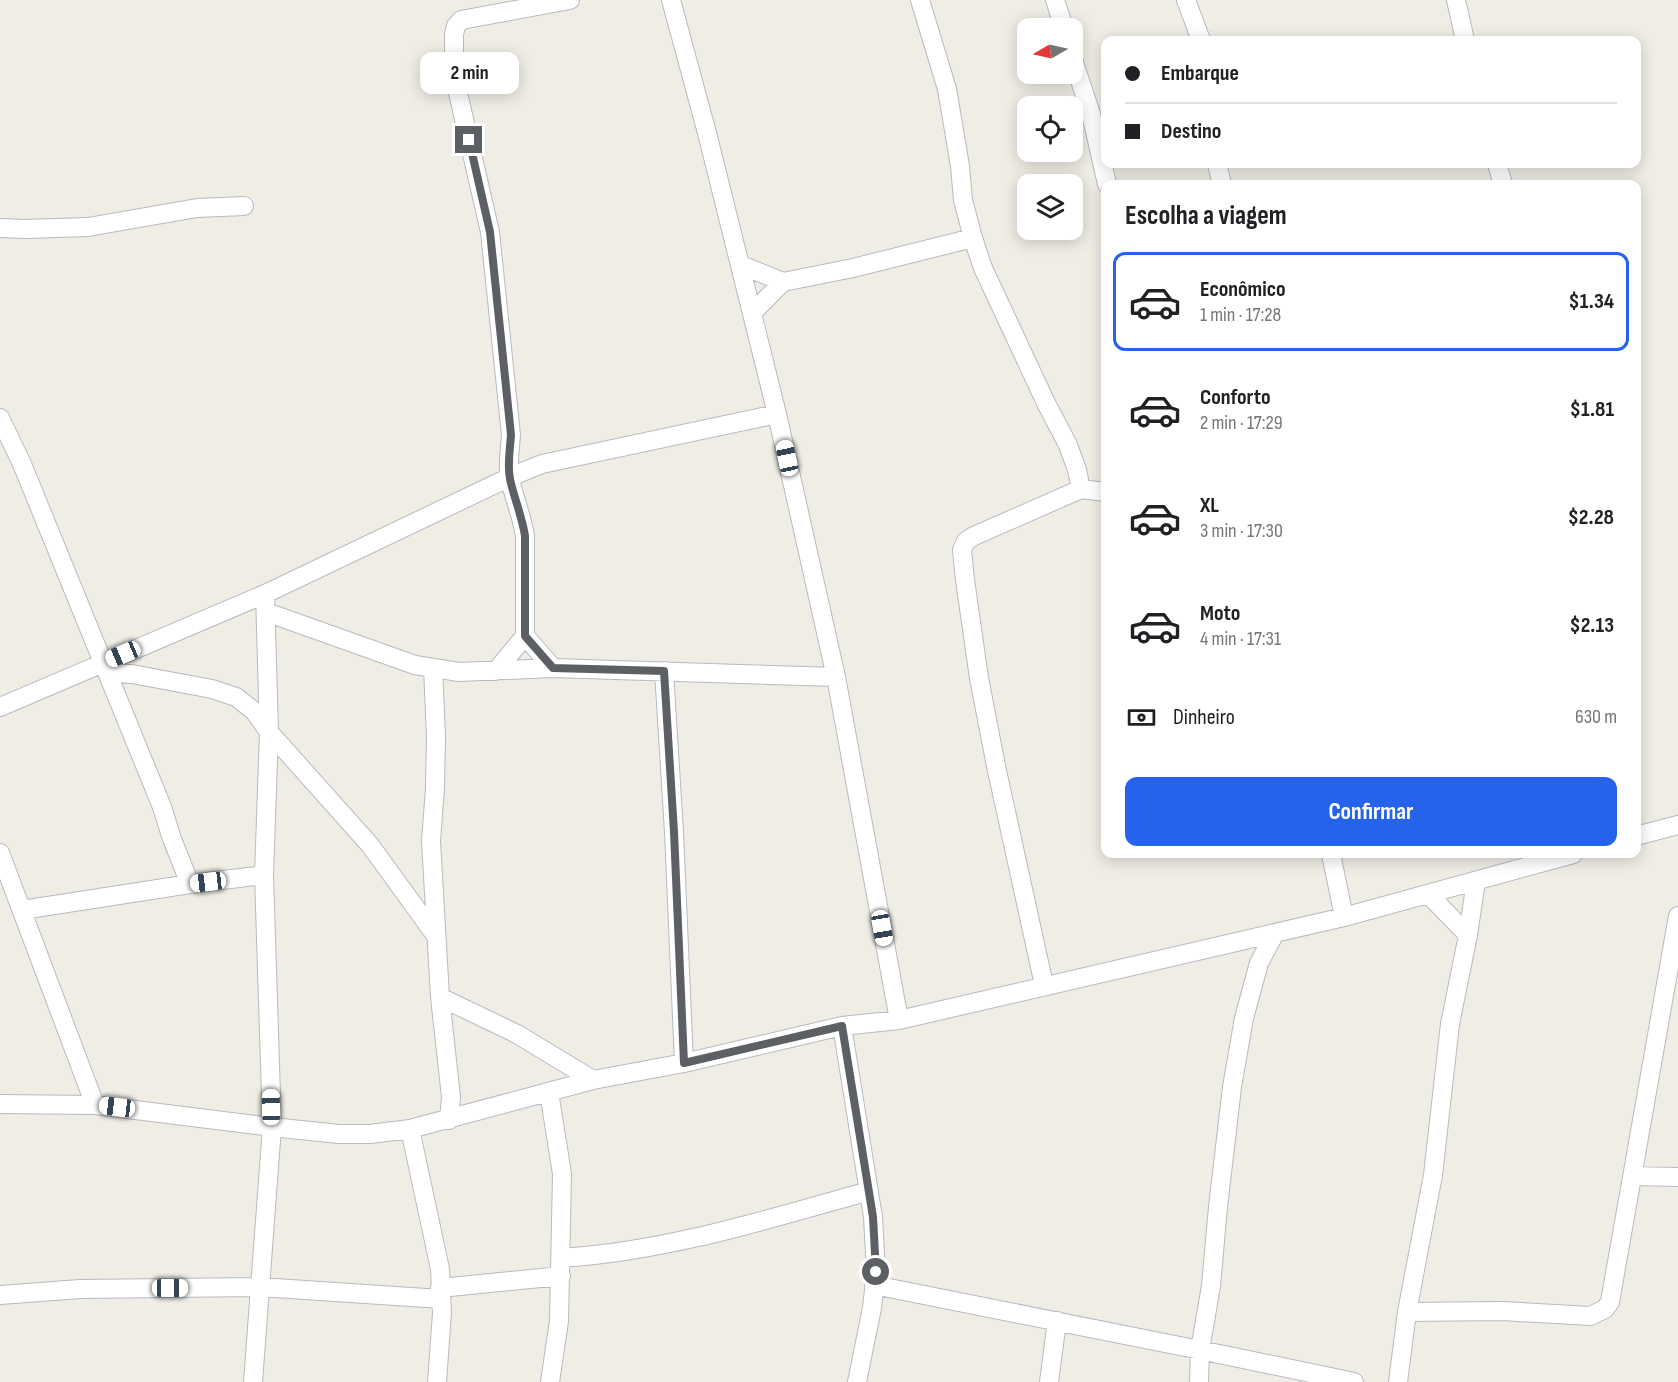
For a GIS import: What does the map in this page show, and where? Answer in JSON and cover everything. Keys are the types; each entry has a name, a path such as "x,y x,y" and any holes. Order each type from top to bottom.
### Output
{"street":[{"path":"496,670 525,636 525,536 510,477 511,435 490,232 458,93 454,34 461,20 570,0"},
{"path":"671,0 753,312 836,677 899,1020"},
{"path":"920,0 947,89 960,166 963,200 973,238 983,268 1068,445 1081,489"},
{"path":"1055,0 1061,18"},
{"path":"1186,0 1200,36"},
{"path":"1456,0 1464,36"},
{"path":"1081,84 1101,159"},
{"path":"0,228 88,227 197,208 244,206"},
{"path":"741,265 783,282 853,268 973,238"},
{"path":"753,312 783,282"},
{"path":"0,707 266,603 510,477 542,464 777,414"},
{"path":"0,418 22,464 105,667 162,807 190,884"},
{"path":"1044,985 979,678 962,550 966,542 974,536 1081,489 1101,491"},
{"path":"266,603 383,655 415,665 459,672 553,668 836,677"},
{"path":"253,1382 272,1127 264,875 269,732 266,603"},
{"path":"525,636 553,668"},
{"path":"105,667 201,687 236,697 254,711 269,732 370,845 436,936"},
{"path":"433,668 436,736 435,788 430,841 440,997 451,1097 449,1120"},
{"path":"664,671 684,1063"},
{"path":"1641,835 1678,825"},
{"path":"0,853 95,1105"},
{"path":"1332,858 1344,917"},
{"path":"0,1104 95,1105 339,1134 370,1134 410,1129 593,1080 684,1063 842,1026 899,1020 1344,917 1558,858"},
{"path":"22,910 264,875"},
{"path":"1398,1382 1407,1312 1433,1175 1450,1024 1468,935 1476,880"},
{"path":"1428,894 1468,935"},
{"path":"1407,1312 1502,1311 1590,1316 1605,1309 1610,1302 1678,916"},
{"path":"1199,1382 1200,1350 1211,1286 1232,1087 1244,1018 1259,963 1275,933"},
{"path":"1239,941 1259,963"},
{"path":"440,997 517,1034 593,1080"},
{"path":"842,1026 873,1217 876,1272 868,1327 856,1382"},
{"path":"549,1092 562,1174 559,1321 550,1382"},
{"path":"410,1129 440,1269 442,1313 437,1382"},
{"path":"1632,1176 1678,1178"},
{"path":"0,1295 80,1289 260,1287 441,1293 776,1217 869,1191"},
{"path":"874,1285 1354,1382"},
{"path":"1049,1382 1057,1321"}],"route":[{"path":"469,140 490,232 511,435 510,477 525,536 525,636 553,668 664,671 684,1063 842,1026 873,1217 876,1272"}]}
